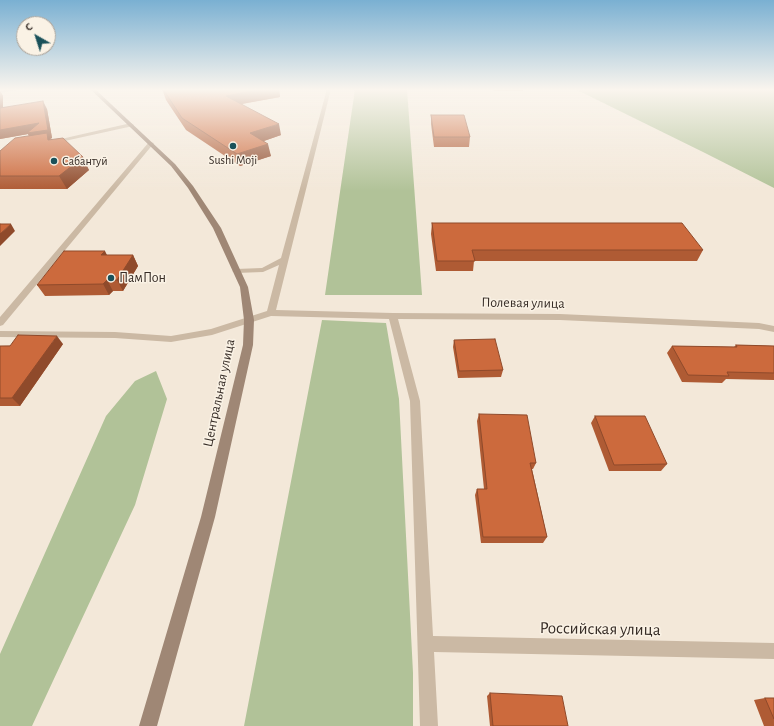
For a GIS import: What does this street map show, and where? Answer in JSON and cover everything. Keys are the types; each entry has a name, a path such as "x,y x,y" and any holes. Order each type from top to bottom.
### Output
{"street":[{"name":"Центральная улица","path":"129,123 173,165 191,187 217,228 244,287 249,320 248,345 208,517 148,726"},
{"path":"271,313 320,123"},
{"path":"46,143 131,125"},
{"path":"0,323 150,143"},
{"path":"236,271 263,270 284,260"},
{"name":"Полевая улица","path":"0,334 115,335 171,339 212,332 271,313 393,316 560,317 759,326 774,329"},
{"path":"393,316 415,401 429,726"},
{"name":"Российская улица","path":"426,644 774,651"}],"green space":[{"path":"350,123 409,123 422,295 325,295"},
{"path":"644,123 774,123 774,188"},
{"path":"322,320 386,323 399,399 413,673 413,726 244,726"},
{"path":"156,371 167,399 135,505 32,726 0,726 0,654 106,416 135,381"}],"building":[{"path":"0,123 47,123 48,130 27,133 39,123 0,130"},
{"path":"189,123 279,124 250,133 268,144 237,154"},
{"path":"432,123 466,123 470,137 434,137"},
{"path":"47,133 48,140 63,138 83,157 59,176 0,176 0,151 15,138"},
{"path":"432,223 682,223 703,250 472,250 475,261 437,261"},
{"path":"0,224 11,224 0,234"},
{"path":"64,251 105,251 101,255 133,255 117,280 107,280 103,284 37,285"},
{"path":"18,335 57,336 12,398 0,398 0,346 10,346"},
{"path":"495,339 503,370 459,371 454,340"},
{"path":"736,345 774,346 774,373 727,372 729,376 688,375 672,346 737,347"},
{"path":"479,414 527,415 536,463 530,463 547,537 483,537 477,489 487,489"},
{"path":"595,416 645,416 667,464 614,465"},
{"path":"490,693 562,696 568,726 493,726"},
{"path":"765,698 774,698 774,719"}],"place":[{"name":"Sushi Moji","path":"233,146"},
{"name":"Сабантуй","path":"54,161"},
{"name":"ПамПон","path":"111,278"}]}
